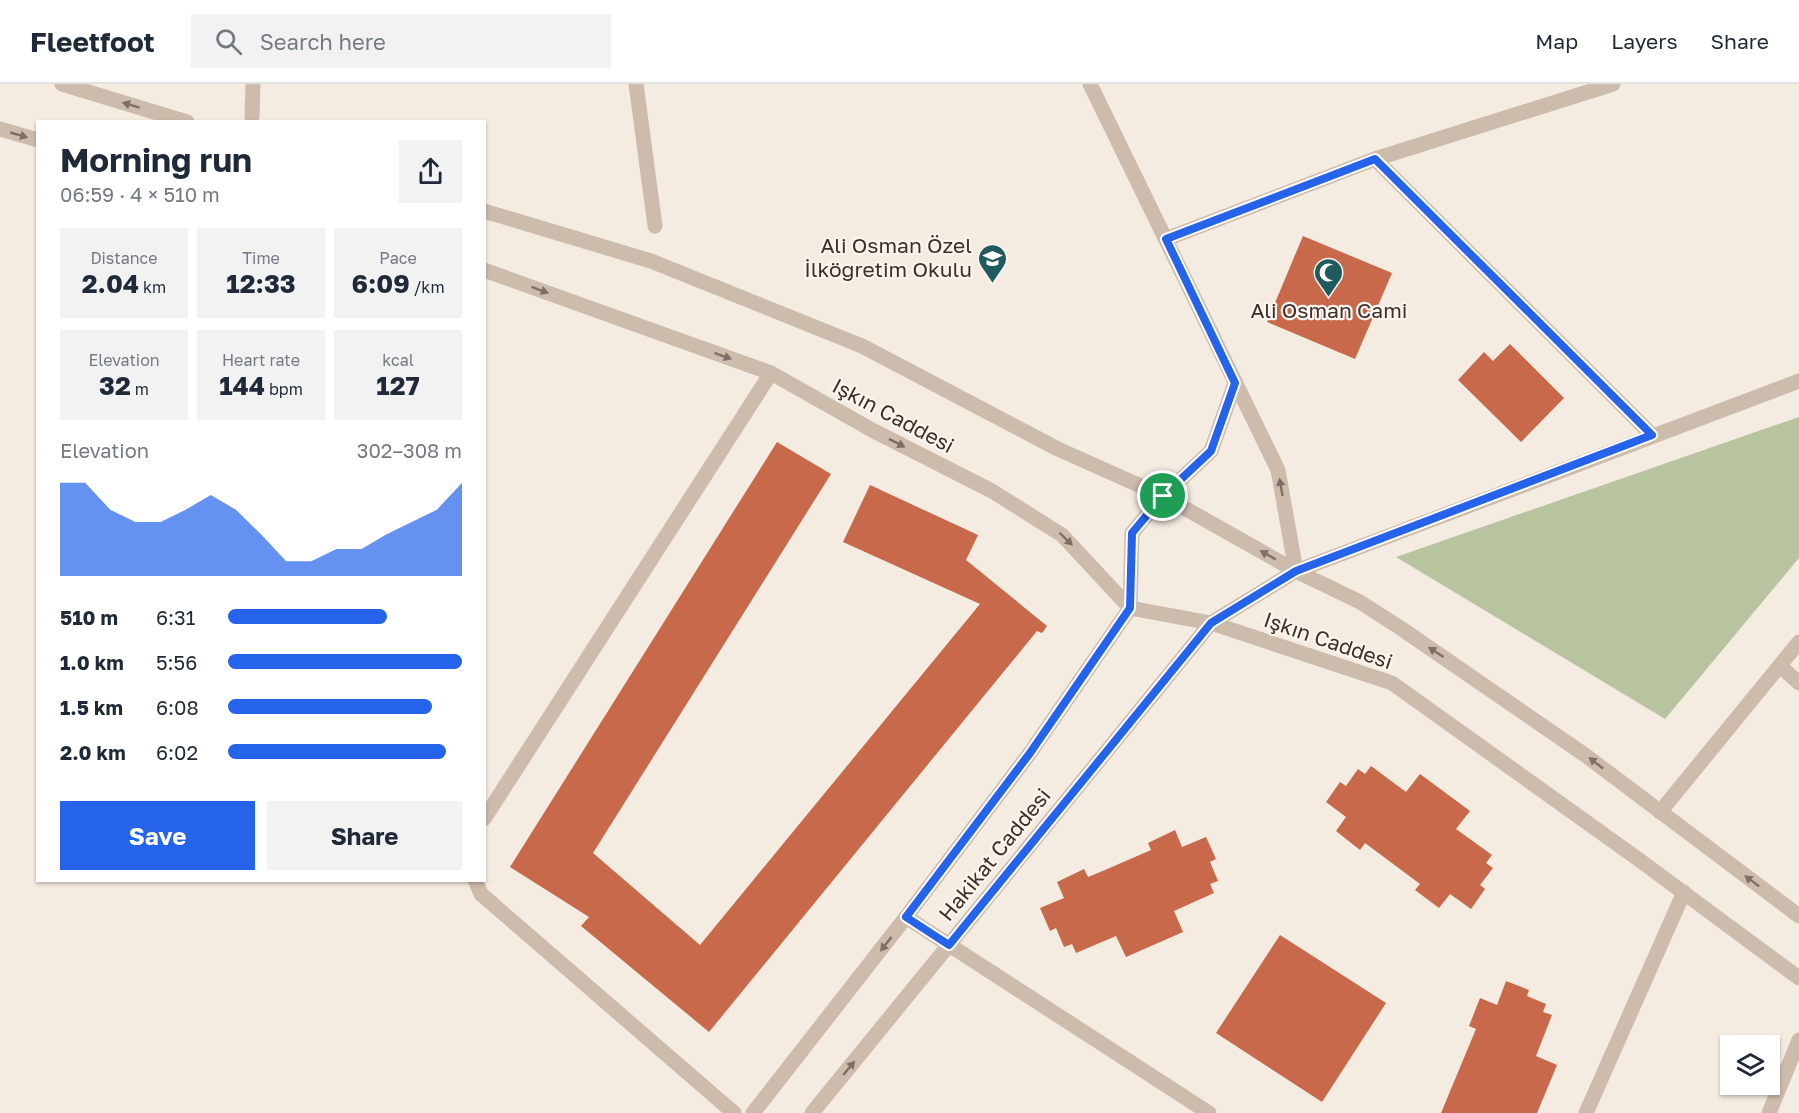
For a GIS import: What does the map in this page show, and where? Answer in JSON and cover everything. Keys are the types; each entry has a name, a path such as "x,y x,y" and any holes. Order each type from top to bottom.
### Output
{"street":[{"path":"62,84 180,120"},
{"path":"252,117 253,84"},
{"path":"636,84 655,226"},
{"path":"1090,84 1278,470 1296,571"},
{"path":"1166,239 1375,159 1613,84"},
{"path":"0,129 36,139"},
{"path":"1375,159 1652,435"},
{"name":"Işkın Caddesi","path":"486,212 651,261 862,346 1058,449 1163,496 1296,571 1360,602 1484,683 1585,754 1799,916"},
{"name":"Işkın Caddesi","path":"486,271 771,373 872,430 992,491 1062,535 1130,608 1211,623 1392,683 1684,892 1799,978"},
{"path":"486,816 771,373"},
{"name":"Hakikat Caddesi","path":"812,1113 1211,623 1296,571 1799,381"},
{"path":"1130,608 1132,533 1163,496 1211,451 1235,383"},
{"name":"Hakikat Caddesi","path":"753,1113 1030,753 1130,608"},
{"path":"1660,812 1799,642"},
{"path":"1779,666 1799,684"},
{"path":"476,882 481,894 734,1113"},
{"path":"1586,1113 1684,892"},
{"path":"906,917 1209,1113"},
{"path":"1768,1113 1799,1040"}],"green space":[{"path":"1799,417 1799,558 1665,719 1396,557"}],"building":[{"name":"Ali Osman Cami","path":"1303,236 1392,273 1355,359 1267,322"},
{"path":"1510,344 1564,398 1521,442 1458,380 1484,352 1493,361"},
{"path":"777,442 831,474 593,853 700,945 980,604 843,542 870,485 978,535 966,560 1047,626 1042,633 1037,631 709,1032 581,926 589,917 510,867"},
{"path":"1371,766 1406,792 1420,774 1470,811 1456,829 1492,855 1486,863 1493,868 1480,885 1485,889 1471,909 1450,894 1439,908 1415,890 1420,884 1365,843 1360,850 1336,831 1346,817 1326,802 1340,782 1346,786 1358,769 1365,774"},
{"path":"1175,830 1182,847 1206,837 1216,859 1210,862 1218,881 1210,884 1214,893 1174,911 1183,932 1126,957 1116,936 1076,953 1072,944 1064,947 1056,928 1050,931 1040,908 1064,898 1057,882 1084,869 1088,877 1151,850 1148,843"},
{"path":"1280,935 1386,1003 1322,1102 1216,1033"},
{"path":"1506,981 1529,990 1527,996 1546,1004 1543,1012 1552,1015 1536,1056 1557,1065 1537,1113 1441,1113 1476,1029 1469,1026 1480,998 1497,1005"}],"place":[{"name":"Ali Osman Özel İlköğretim Okulu","path":"993,284"},
{"name":"Ali Osman Cami","path":"1329,298"}],"route":[{"path":"1375,159 1652,435 1296,571 1211,623 949,945 906,917 1030,753 1130,608 1132,533 1163,496 1211,451 1235,383 1166,239 1375,159"}]}
